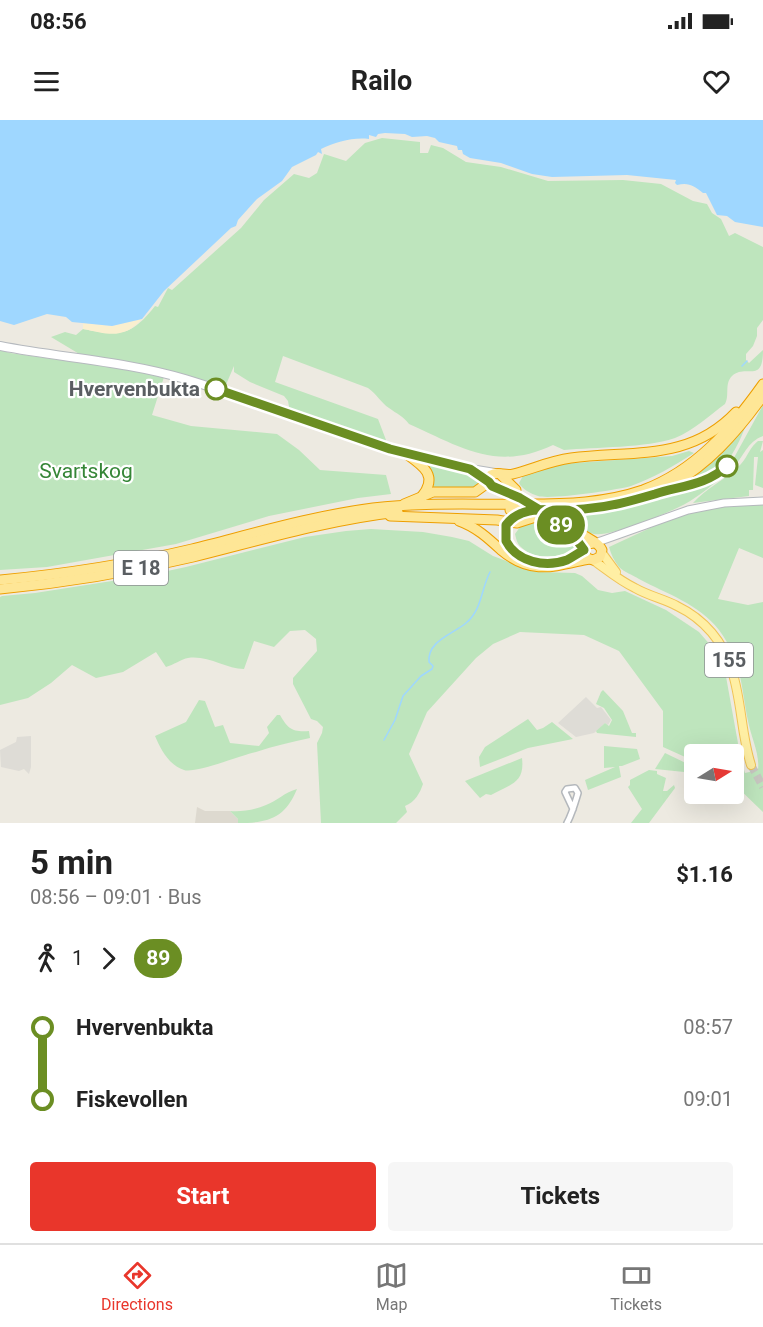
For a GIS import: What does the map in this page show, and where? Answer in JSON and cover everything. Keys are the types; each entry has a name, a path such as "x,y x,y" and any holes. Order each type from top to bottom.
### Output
{"highway":[{"name":"E 18","path":"0,589 135,569 305,528 373,516 422,511 551,511 599,508 632,502 667,488 709,460 728,441 751,407 763,384"},
{"name":"E 18","path":"0,579 133,561 354,511 399,506 572,503 606,500 634,493 673,476 699,458 763,396"},
{"name":"E 18","path":"399,506 439,491 475,492 495,479 540,464 568,458 648,453 676,448 698,440 751,407"},
{"path":"405,453 428,473 429,485 422,496"},
{"path":"495,479 513,492 549,508 573,531 598,547"},
{"name":"E 18","path":"508,522 517,515 530,511"},
{"name":"E 18","path":"373,516 424,516 522,523 551,511"},
{"name":"E 18","path":"451,519 475,528 514,559 528,565 552,568 591,560 598,558 598,547"},
{"path":"508,522 505,530 507,544 516,554 528,560 544,563 561,561 584,550 588,544 598,547"},
{"path":"573,531 585,556 591,560"}],"main road":[{"path":"0,346 173,375 405,453 470,469 495,479"},
{"name":"155","path":"598,547 621,580"},
{"name":"155","path":"591,560 641,591 687,611 702,622 719,641 735,679 743,736 751,765"}],"street":[{"path":"598,547 613,538 662,518 697,507 763,501"},
{"path":"567,823 573,809"}],"shaded area":[{"path":"586,697 597,708 601,707 611,720 608,725 605,723 594,733 576,737 558,723"},
{"path":"31,736 29,774 24,769 19,771 1,767 0,750 16,742 17,737"},
{"path":"197,807 205,811 230,811 238,819 238,823 195,823"}],"green space":[{"path":"382,138 420,142 420,153 428,153 431,145 443,148 466,162 501,167 548,181 623,180 661,184 693,201 707,204 712,213 721,219 729,236 735,233 763,247 763,320 757,328 753,346 746,354 746,360 749,363 763,350 760,367 757,370 743,371 732,376 728,382 725,404 695,427 675,438 636,445 564,450 553,445 533,453 496,456 462,448 445,441 409,424 368,388 283,356 275,382 378,419 386,440 384,443 290,412 288,401 284,396 250,382 234,372 234,366 225,387 222,388 179,373 81,355 51,337 65,332 76,335 83,329 115,333 131,329 139,324 155,306 158,307 168,288 172,290 241,228 264,200 294,174 309,178 317,173 324,154 346,161 365,143"},
{"name":"Svartskog","path":"0,350 139,371 164,377 152,415 191,426 277,434 299,450 320,470 386,475 391,494 358,498 269,516 176,544 47,567 0,570"},
{"path":"763,405 763,436 749,446 733,468 730,465"},
{"path":"746,425 735,449 723,466 705,478 679,486 708,466"},
{"path":"758,441 763,441 760,452 763,450 763,488 755,485 758,457 754,457 753,490 749,490 749,496 693,503 741,464"},
{"path":"689,451 694,453 639,483 624,488 545,497 530,493 519,483 524,474 560,464 672,456"},
{"path":"420,459 471,472 484,481 478,488 429,491"},
{"path":"720,475 722,477 685,504 624,529 594,534 579,527 567,516 614,511"},
{"path":"763,505 763,558 739,548 718,599 748,605 763,602 763,812 744,794 744,770 745,773 758,770 758,758 748,721 740,674 727,641 711,621 692,606 621,569 614,560 609,547 676,516 703,508"},
{"path":"543,518 570,540 576,548 556,556 540,556 521,547 515,534 520,527"},
{"path":"371,529 423,532 469,541 493,556 540,572 575,573 598,590 612,593 625,591 666,610 699,632 712,647 725,671 738,744 684,744 684,756 663,747 663,711 619,651 584,635 520,632 493,644 476,658 427,712 409,754 423,784 417,797 405,806 407,812 396,823 321,823 317,743 323,727 311,719 293,684 293,678 317,651 316,639 305,630 290,631 274,647 254,641 244,669 195,658 166,667 156,652 123,672 96,678 72,665 51,683 28,698 0,705 0,597 144,576 305,537"},
{"path":"603,690 623,711 636,737 597,733 596,731 605,723 609,726 612,720 604,708 596,704"},
{"path":"199,700 205,701 215,727 223,725 230,743 259,746 269,733 267,727 277,715 280,715 291,729 309,731 310,738 207,767 184,770 170,761 155,736 186,722"},
{"path":"528,719 537,730 552,722 573,739 528,748 480,767 479,757 485,747"},
{"path":"604,746 637,749 640,759 619,766 621,777 588,790 585,780 615,767 604,768"},
{"path":"665,753 684,762 684,772 655,769"},
{"path":"522,758 519,778 491,795 486,794 480,798 465,781"},
{"path":"649,770 657,771 657,774 666,778 663,791 667,791 674,785 675,788 649,823 631,823 642,809 628,787 630,780"},
{"path":"297,789 281,813 266,820 238,823 238,819 230,811 262,807"}],"sand":[{"path":"142,319 122,333 108,334 83,329 83,323 112,326"}],"water":[{"path":"0,120 763,120 763,227 735,222 727,216 717,215 706,193 688,184 677,185 676,180 627,175 552,177 532,174 501,163 470,158 463,154 462,150 458,150 457,146 439,142 427,136 412,137 405,134 385,133 378,134 376,137 369,135 369,139 351,139 327,146 321,149 322,154 318,152 292,167 282,181 257,199 238,220 236,226 231,228 164,291 142,319 112,326 72,322 66,317 47,314 14,325 0,321"}],"waterway":[{"path":"742,366 747,361"},
{"path":"384,740 395,720 403,696 421,676 432,669 429,655 436,643 466,623 475,612 490,572"}],"tunnel":[{"path":"751,765 763,787"}],"bus line":[{"name":"89","path":"216,389 390,449 470,469 502,492 520,498 530,504 540,510 545,513 576,539 584,550 561,561 537,562 519,556 506,541 506,525 517,515 530,511 551,511 585,509 632,502 703,481 718,474 727,466"}],"place":[{"name":"Hvervenbukta","path":"216,389"}]}
